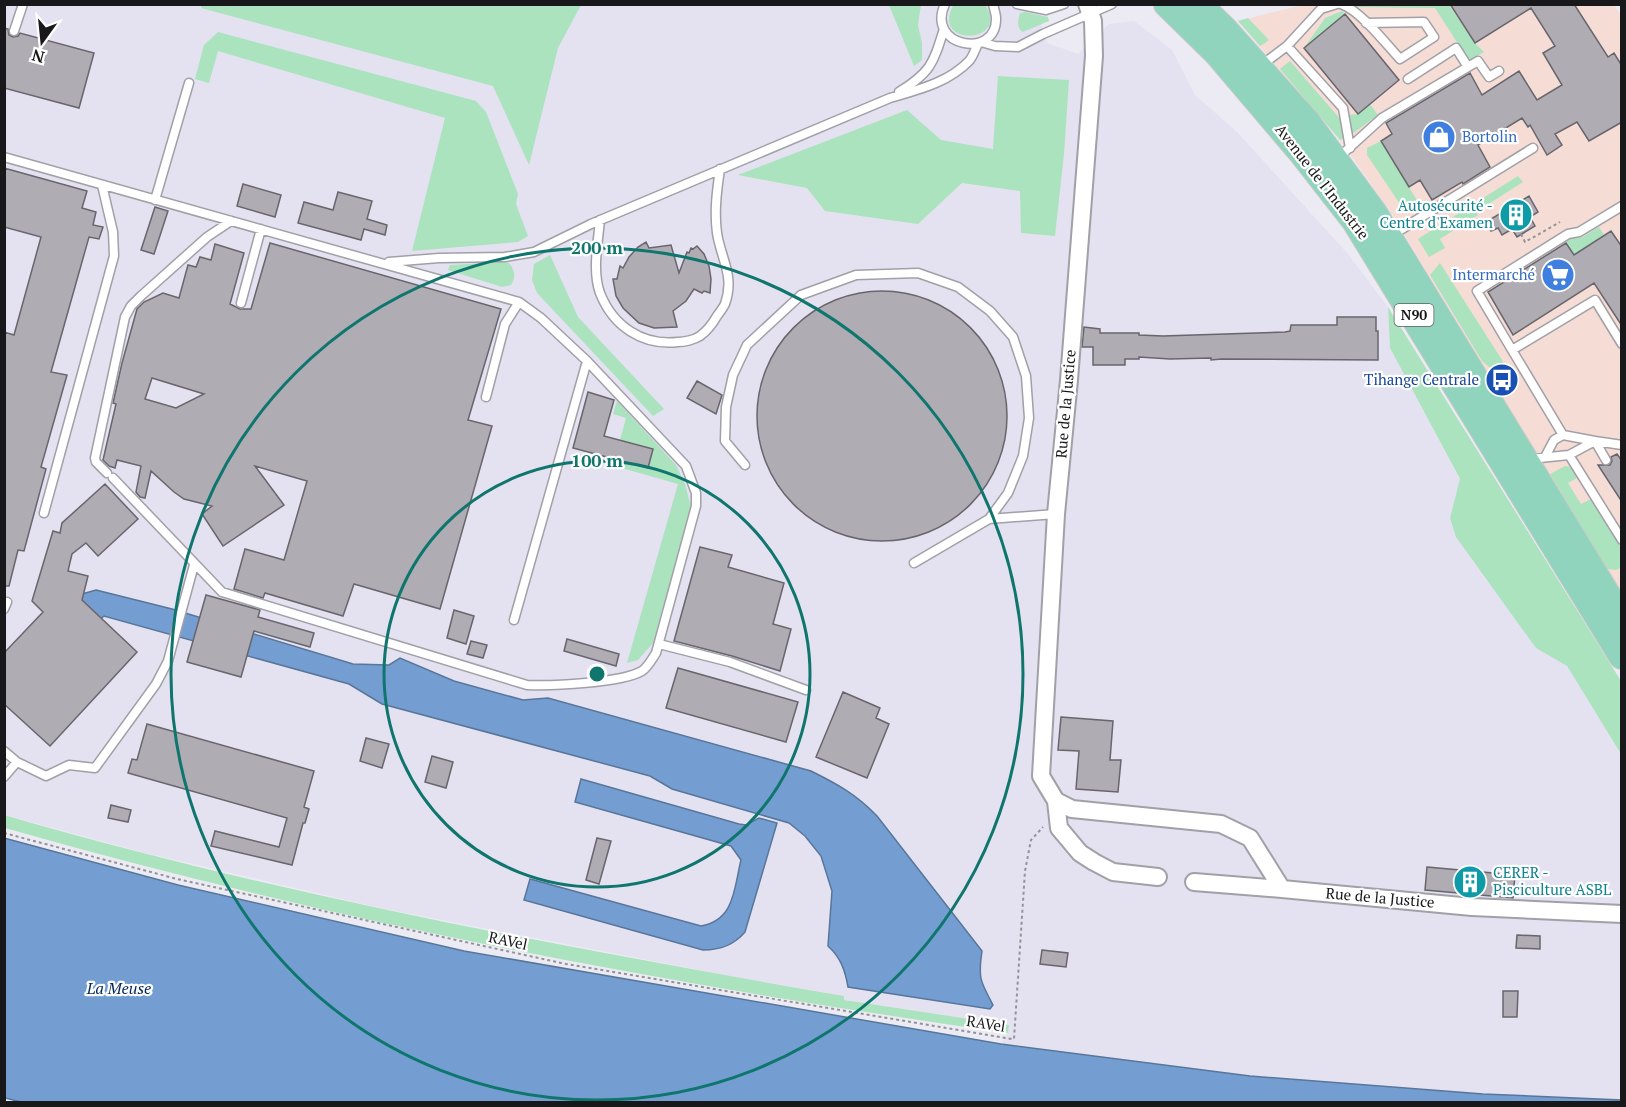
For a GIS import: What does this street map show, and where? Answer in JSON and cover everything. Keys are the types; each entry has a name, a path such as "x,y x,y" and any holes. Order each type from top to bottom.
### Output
{"main road":[{"name":"Avenue de l'Industrie","path":"1167,4 1225,62 1302,153 1355,221 1379,239"},
{"name":"Avenue de l'Industrie","path":"1198,4 1224,29 1307,122 1343,154 1379,239 1526,462 1622,619"},
{"name":"Avenue de l'Industrie","path":"1526,462 1622,656"}],"street":[{"name":"Rue de la Justice","path":"1091,8 1094,56 1069,380 1056,514 1041,776 1056,801 1059,828 1080,853 1113,872 1158,877"},
{"path":"1056,801 1072,809 1221,824 1250,838 1282,889"},
{"name":"Rue de la Justice","path":"1194,882 1472,907 1622,914"}],"lane":[{"path":"14,31 23,4"},
{"path":"383,263 439,258 504,257 534,252 600,220 720,169 890,98 926,87 946,78 970,60 980,43 991,34 996,19 993,4"},
{"path":"1017,4 1046,10 1064,4"},
{"path":"944,29 955,41 970,45 980,43 1018,47 1091,8 1112,4"},
{"path":"1258,68 1287,46 1321,9 1339,4 1348,7 1366,23 1400,59 1434,37 1424,22 1366,23"},
{"path":"890,98 914,82 931,66 944,29 942,7"},
{"path":"1287,46 1343,108 1343,154"},
{"path":"1408,79 1456,48 1468,67"},
{"path":"1343,154 1382,118 1478,61 1489,77 1499,71"},
{"path":"155,200 189,83"},
{"path":"1379,239 1411,223 1533,148"},
{"path":"4,157 519,302 542,318 587,361 686,466 696,493 696,507 657,653 643,670 628,676 553,686 527,685 222,592 96,462 125,317 131,306 207,237 231,221"},
{"path":"600,220 596,279 600,294 623,327 639,338 660,344 698,338 724,305 728,287 727,266 717,234 716,195 720,169"},
{"path":"44,513 114,256 113,232 102,185"},
{"path":"1563,435 1477,291 1568,234 1579,232 1622,206"},
{"path":"241,303 261,229"},
{"path":"745,465 725,441 726,407 733,375 747,345 801,295 856,275 918,273 958,287 990,311 1013,337 1026,376 1029,418 1023,456 1008,493 989,519 914,563"},
{"path":"1512,350 1595,300 1622,344"},
{"path":"486,397 506,324 519,302"},
{"path":"514,620 587,361"},
{"path":"1526,462 1563,435 1622,445"},
{"path":"1526,462 1569,455 1595,441"},
{"path":"1595,441 1606,460"},
{"path":"1569,455 1622,540"},
{"path":"989,519 1056,514"},
{"path":"4,751 17,762 46,776 69,765 95,768 156,684 168,661 194,565"},
{"path":"659,644 730,662 806,690"},
{"path":"4,777 17,762"}],"path":[{"path":"1521,234 1525,242 1560,222"},
{"name":"RAVel","path":"4,833 177,879 566,964 1014,1039 1027,859 1031,840 1047,822 1056,801"}],"shaded area":[{"path":"1036,4 1047,43 1078,54 1109,24 1134,21 1172,50 1195,95 1237,132 1348,254 1388,307 1390,348 1460,480 1450,518 1536,648 1567,666 1621,754 1621,1100 1483,1094 1250,1076 1001,1044 1008,1033 1009,1025 844,1000 844,996 380,908 142,852 5,815 4,5"},
{"path":"1307,4 1614,5 1622,16 1621,594 1394,217 1340,140 1238,21"}],"green space":[{"path":"202,4 581,5 558,48 529,165 493,86 201,8"},
{"path":"954,4 985,5 990,18 988,27 970,36 960,34 952,28 949,18"},
{"path":"889,5 921,5 918,25 922,43 922,60 914,66"},
{"path":"1354,5 1449,5 1475,43 1484,52 1469,61 1435,8 1357,7"},
{"path":"1342,11 1345,14 1304,48 1325,18"},
{"path":"1020,13 1048,17 1049,21 1023,32 1018,26 1018,21"},
{"path":"1248,18 1269,40 1260,46 1238,21"},
{"path":"218,32 476,101 486,112 518,194 516,204 528,236 518,242 412,251 445,118 218,51 209,83 195,79 204,45"},
{"path":"1290,61 1341,120 1344,138 1340,140 1280,69"},
{"path":"998,76 1069,80 1055,236 1021,233 1020,191 962,183 918,224 825,211 807,188 738,175 907,110 941,140 993,149"},
{"path":"1370,104 1378,115 1352,134 1348,115 1358,114"},
{"path":"1381,141 1421,207 1414,212 1404,210 1367,155 1367,148"},
{"path":"1518,176 1523,182 1476,212 1478,215 1440,239 1445,248 1429,257 1418,239"},
{"path":"1599,227 1604,235 1574,255 1565,241 1571,237 1581,238"},
{"path":"550,255 578,317 664,409 653,416 537,293 532,280 534,264"},
{"path":"509,263 513,268 514,277 511,285 502,287 448,270 450,265"},
{"path":"1440,263 1518,385 1515,388 1482,361 1430,275"},
{"path":"1388,307 1621,681 1621,754 1567,666 1536,648 1456,537 1450,518 1460,479 1390,348"},
{"path":"617,401 676,465 685,484 691,507 653,643 638,660 627,663 678,484 611,465 613,459 648,468 653,449 620,440 626,418 613,414"},
{"path":"1565,466 1571,467 1577,478 1568,483 1581,504 1591,499 1621,548 1621,567 1617,570 1607,569 1550,474"},
{"path":"4,815 107,844 316,895 527,938 844,996 844,1000 1009,1025 1008,1033 629,972 377,922 128,862 5,828"}],"water":[{"path":"96,590 172,609 353,664 389,665 400,658 454,681 523,700 548,698 811,771 846,790 877,816 982,951 981,979 993,1005 990,1009 848,987 842,965 828,946 832,891 821,856 805,836 789,823 672,789 650,776 382,704 349,684 104,616 5,706 5,672 82,594"},
{"path":"581,779 739,824 746,825 759,818 777,823 745,932 741,937 727,946 703,950 524,900 530,879 701,926 712,923 727,910 734,892 741,860 731,846 575,802"},
{"name":"La Meuse","path":"4,838 178,885 464,951 1001,1044 1250,1076 1483,1094 1621,1100 1621,1102 21,1102 5,1098"}],"building":[{"path":"1450,4 1574,4 1608,57 1614,53 1622,66 1622,122 1589,141 1577,122 1555,134 1562,145 1547,155 1530,125 1528,127 1522,118 1478,145 1490,167 1463,184 1462,182 1432,200 1420,180 1409,187 1381,141 1392,134 1386,123 1470,73 1482,95 1519,71 1537,100 1562,85 1543,53 1555,46 1531,8 1475,43"},
{"path":"1345,14 1399,80 1358,114 1304,48"},
{"path":"4,28 8,29 9,35 13,37 20,33 94,53 79,108 4,88"},
{"path":"4,168 87,191 82,208 96,212 93,225 103,227 99,239 89,237 51,372 67,375 41,467 46,469 24,551 18,550 9,586 4,586 4,332 14,335 41,237 4,227"},
{"path":"243,184 281,195 275,217 237,206"},
{"path":"338,192 372,201 367,219 387,225 385,235 364,229 361,240 298,223 304,202 333,210"},
{"name":"Autosécurité - Centre d'Examen","path":"1529,196 1538,212 1530,217 1535,226 1517,237 1512,229 1502,235 1498,228 1491,231 1486,222"},
{"path":"155,207 168,211 154,254 141,250"},
{"name":"Intermarché","path":"1611,231 1622,247 1622,326 1594,283 1513,335 1488,292 1566,243 1574,255"},
{"path":"646,242 649,248 671,245 679,273 687,252 689,253 691,248 697,246 704,254 709,266 710,293 704,291 702,293 694,289 686,301 673,311 677,327 654,328 639,323 623,308 616,296 613,279 617,279 620,266 623,268 629,257"},
{"path":"270,243 501,309 468,420 492,426 440,609 354,584 343,616 265,593 263,598 234,589 245,549 284,560 307,481 255,466 284,505 223,546 202,514 212,506 184,499 151,471 145,498 140,497 136,492 141,466 117,460 115,468 103,460 116,404 113,403 122,363 137,309 144,302 163,293 179,298 188,265 196,267 200,257 211,260 215,244 244,253 230,304 240,309 251,309","holes":["152,378 204,394 176,408 145,399"]},
{"path":"882,291 918,296 941,306 961,319 979,337 992,357 1002,380 1007,416 1002,452 992,475 979,495 961,513 941,526 918,536 882,541 846,536 823,526 803,513 785,495 772,475 762,452 757,416 762,380 772,357 785,337 803,319 823,306 846,296"},
{"path":"1337,317 1376,317 1378,360 1211,360 1211,358 1139,357 1139,359 1125,359 1125,365 1093,365 1093,347 1082,347 1084,327 1100,329 1100,333 1139,333 1139,335 1163,336 1285,332 1290,331 1291,325 1337,325"},
{"path":"697,381 722,395 716,414 687,398"},
{"path":"588,392 614,400 604,436 653,449 648,468 573,448"},
{"path":"1617,454 1622,461 1622,502 1598,465 1610,465 1611,457"},
{"path":"105,484 138,519 98,556 86,543 72,554 68,571 88,576 82,600 137,652 50,746 4,704 4,653 43,612 32,601 53,531 60,533 62,523"},
{"path":"700,547 732,555 728,567 784,583 773,624 791,629 780,671 674,641"},
{"path":"206,595 260,610 258,617 314,633 310,647 254,631 241,677 187,662"},
{"path":"454,610 474,616 466,644 447,638"},
{"path":"567,639 619,654 616,666 564,651"},
{"path":"471,641 487,645 483,658 467,654"},
{"path":"678,668 798,702 786,742 666,708"},
{"path":"843,692 880,708 876,718 889,724 867,778 816,757"},
{"path":"1061,717 1113,721 1110,760 1121,760 1118,792 1076,789 1079,751 1058,750"},
{"path":"147,724 314,771 304,807 309,809 292,865 211,846 215,831 279,847 287,818 128,773 132,759 137,760"},
{"path":"366,738 389,744 382,768 360,761"},
{"path":"432,756 453,762 446,788 425,782"},
{"path":"111,805 131,810 128,822 108,818"},
{"path":"597,838 611,841 599,884 586,880"},
{"name":"CERER - Pisciculture ASBL","path":"1427,867 1515,875 1513,898 1425,890"},
{"path":"1517,935 1540,936 1540,949 1516,948"},
{"path":"1042,950 1068,953 1066,967 1040,964"},
{"path":"1503,991 1518,991 1517,1017 1503,1017"}],"place":[{"name":"Bortolin","path":"1439,137"},
{"name":"Autosécurité - Centre d'Examen","path":"1516,215"},
{"name":"Intermarché","path":"1558,275"},
{"name":"Tihange Centrale","path":"1502,380"},
{"name":"CERER - Pisciculture ASBL","path":"1470,882"}]}
